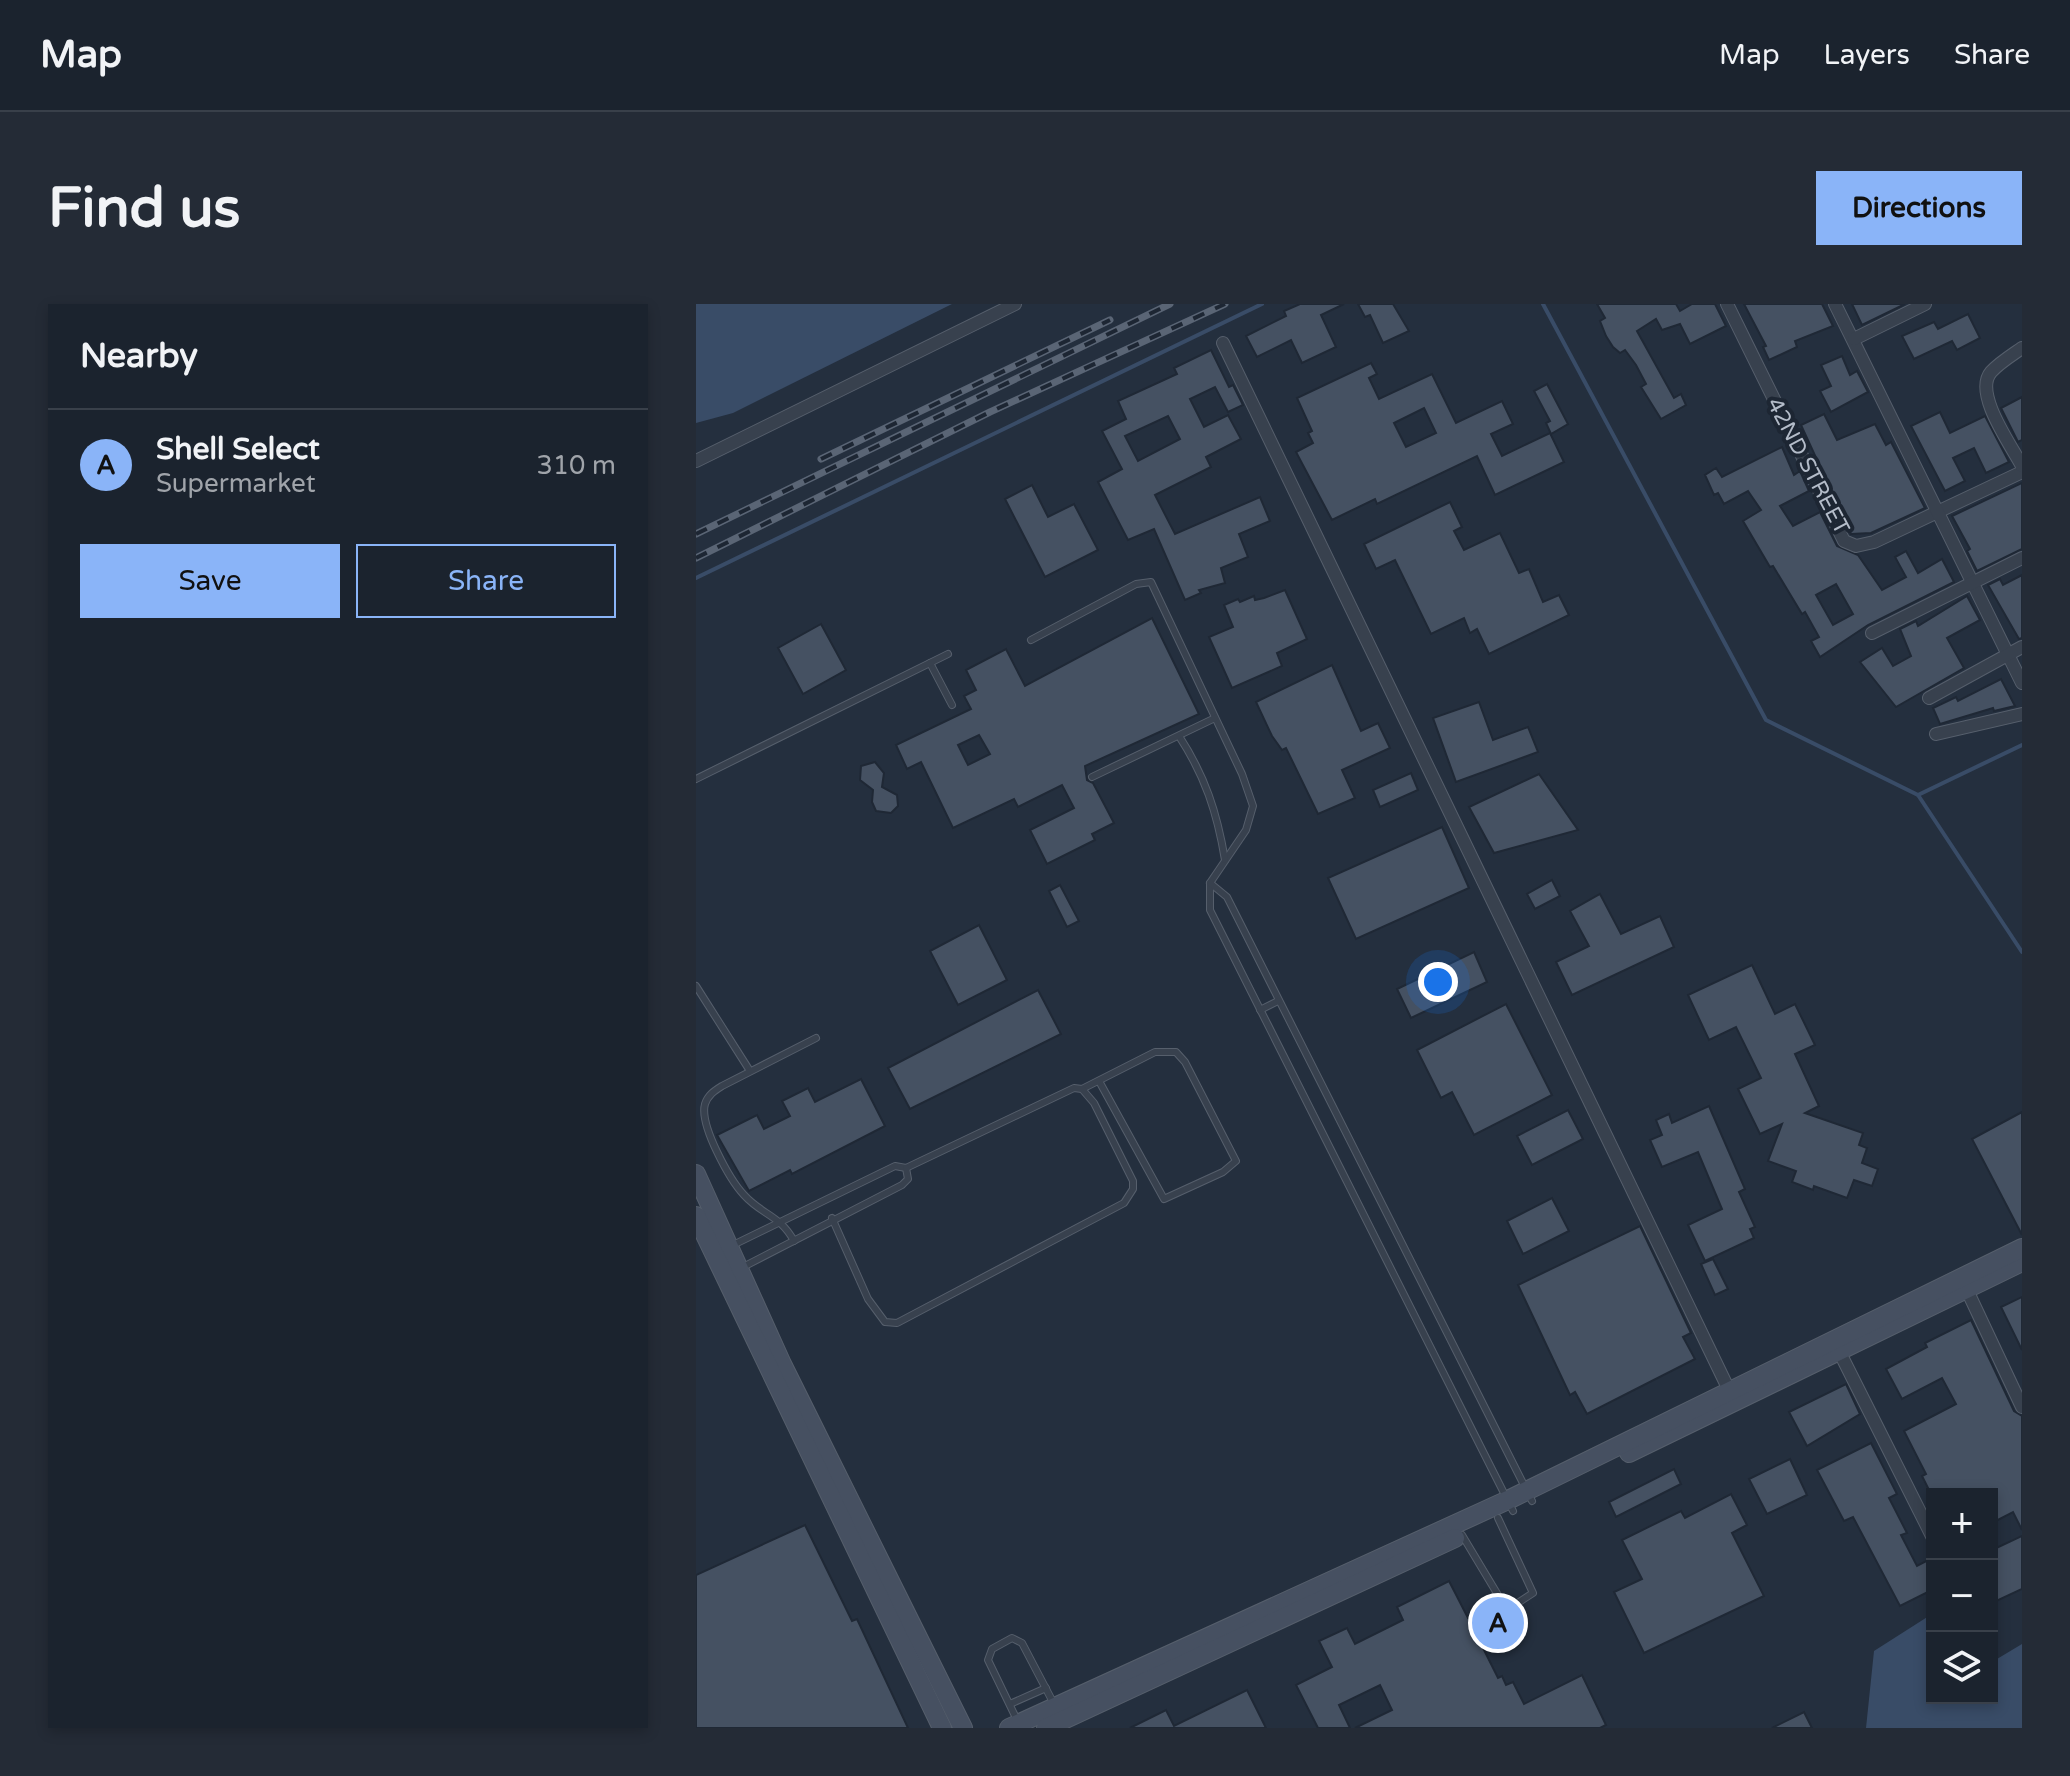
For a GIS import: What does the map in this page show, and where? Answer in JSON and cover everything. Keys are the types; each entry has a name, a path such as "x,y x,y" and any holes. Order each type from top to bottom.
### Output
{"main road":[{"path":"696,1174 740,1268 776,1366"},
{"path":"696,1198 942,1728"},
{"path":"696,1216 963,1728"},
{"path":"1014,1726 1063,1718 1462,1535 1529,1496 2022,1248"},
{"path":"1732,1396 1839,1351 2022,1262"},
{"path":"1046,1728 1506,1510"}],"street":[{"path":"696,461 1015,304"},
{"name":"42ND STREET","path":"1727,304 1844,541 1856,546 1874,542 1936,513"},
{"path":"1835,304 2022,683"},
{"path":"1854,339 1925,304"},
{"path":"1223,343 1732,1396"},
{"path":"1936,513 2022,469 1986,398 1985,384 1990,372 2022,348"},
{"path":"1872,633 2022,558"},
{"path":"1929,698 2022,647"},
{"path":"1936,734 2022,714"},
{"path":"1966,1288 2022,1407"},
{"path":"1839,1351 1926,1524"}],"lane":[{"path":"1031,640 1136,584 1151,582 1253,806 1246,830 1210,883 1210,910 1401,1289 1506,1510 1533,1593 1513,1606 1501,1600 1462,1535"},
{"path":"696,779 948,654"},
{"path":"930,663 952,705"},
{"path":"1092,777 1215,718"},
{"path":"1179,736 1202,772 1217,811 1225,860"},
{"path":"1210,883 1227,897 1529,1496"},
{"path":"696,986 750,1071"},
{"path":"1260,1010 1278,1001"},
{"path":"794,1241 783,1221 752,1202 735,1184 705,1117 705,1105 710,1093 816,1038"},
{"path":"730,1246 895,1166 906,1168 1065,1090 1082,1089 1155,1052 1176,1052 1185,1062 1236,1161 1223,1172 1164,1199 1099,1081"},
{"path":"832,1218 868,1299 885,1322 897,1323 1130,1197 1133,1189 1131,1176 1094,1103 1082,1089"},
{"path":"740,1268 906,1182 906,1168"},
{"path":"1401,1289 1419,1280"},
{"path":"1014,1726 1010,1704 988,1660 992,1649 1012,1638 1022,1643 1063,1718"},
{"path":"1010,1704 1046,1688"}],"water":[{"path":"696,304 952,304 733,413 696,423"},
{"path":"1926,1618 1926,1704 1998,1704 1998,1658 2022,1644 2022,1728 1866,1728 1874,1651"}],"building":[{"path":"1300,304 1344,304 1321,315 1336,347 1302,363 1291,340 1257,357 1246,336 1286,316 1284,311"},
{"path":"1358,304 1393,304 1409,331 1383,343 1370,315 1365,317"},
{"path":"1597,304 1676,304 1680,311 1692,304 1715,304 1726,326 1690,344 1680,324 1662,330 1656,319 1637,331 1674,398 1681,394 1686,405 1661,419 1641,387 1646,384 1636,365 1625,350 1620,353 1606,336 1600,321 1605,318"},
{"path":"1744,304 1822,304 1833,326 1795,341 1797,347 1769,360 1763,347 1766,346"},
{"path":"1852,304 1905,304 1862,325"},
{"path":"1968,314 1980,338 1957,350 1952,341 1914,359 1902,336 1934,322 1938,329"},
{"path":"1211,350 1229,387 1233,385 1243,405 1228,412 1215,387 1190,399 1204,427 1228,415 1241,439 1206,457 1211,467 1155,495 1175,534 1260,497 1270,521 1239,534 1248,557 1221,568 1225,583 1199,590 1201,593 1185,600 1154,529 1128,540 1098,482 1122,469 1102,431 1126,419 1118,401 1177,374 1174,368","holes":["1168,416 1180,439 1138,461 1125,436"]},
{"path":"1842,356 1850,375 1857,371 1868,392 1831,412 1820,391 1831,386 1821,365"},
{"path":"1371,363 1377,374 1369,378 1379,399 1432,374 1456,423 1502,401 1513,424 1491,434 1502,456 1550,433 1564,462 1495,495 1477,456 1377,504 1375,499 1332,520 1296,452 1313,443 1308,433 1312,431 1297,398","holes":["1424,408 1436,433 1406,447 1394,423"]},
{"path":"1547,384 1568,424 1551,434 1546,423 1550,421 1534,391"},
{"path":"2022,397 2022,440 2018,442 2001,408"},
{"path":"1940,412 1950,433 1985,416 2009,462 1986,473 1974,448 1953,458 1965,481 1945,491 1911,426"},
{"path":"1824,414 1837,440 1875,424 1886,445 1891,442 1925,508 1871,533 1851,534 1801,425"},
{"path":"1782,447 1794,475 1800,471 1809,491 1780,506 1793,526 1820,512 1837,546 1858,555 1882,590 1906,577 1895,557 1906,551 1918,573 1942,559 1954,582 1868,625 1820,657 1811,641 1819,637 1805,612 1802,614 1743,521 1761,510 1748,491 1724,504 1718,493 1714,495 1705,475 1716,468 1722,477","holes":["1836,584 1853,614 1833,625 1816,595"]},
{"path":"2022,483 2022,549 1977,571 1967,551 1970,549 1952,516"},
{"path":"1032,485 1048,517 1074,504 1098,550 1045,577 1005,499"},
{"path":"1450,502 1462,527 1454,531 1464,550 1500,533 1519,573 1529,569 1543,602 1559,595 1569,615 1489,654 1477,629 1470,633 1464,618 1431,634 1395,560 1376,569 1364,544"},
{"path":"2022,575 2022,638 2019,639 1988,585 2000,579 2003,585"},
{"path":"1285,590 1307,639 1277,653 1282,666 1232,688 1209,637 1233,627 1224,605 1254,596 1255,600 1264,598"},
{"path":"1967,596 1980,620 1947,638 1964,668 1896,707 1860,662 1882,648 1893,666 1911,656 1900,629 1916,621 1918,626"},
{"path":"1152,618 1199,714 1085,766 1087,780 1093,783 1114,823 1092,834 1095,840 1047,864 1030,830 1074,808 1062,785 1018,807 1014,799 953,828 921,762 907,769 896,745 971,709 964,696 976,690 966,670 1006,649 1025,686","holes":["979,735 990,754 968,765 958,745"]},
{"path":"821,624 846,670 803,694 778,648"},
{"path":"1332,665 1361,731 1378,723 1390,748 1342,770 1355,798 1318,814 1286,748 1282,750 1272,736 1256,702"},
{"path":"2001,679 2015,706 1994,711 1993,708 1940,724 1933,708 1956,697 1958,701"},
{"path":"1479,702 1493,740 1528,727 1538,752 1456,782 1433,718"},
{"path":"875,762 884,773 882,787 897,795 898,806 891,813 876,811 872,802 873,790 860,780 861,766"},
{"path":"1411,773 1418,790 1380,807 1373,790"},
{"path":"1539,774 1578,830 1494,853 1469,807"},
{"path":"1442,827 1469,888 1356,939 1328,878"},
{"path":"1552,880 1560,896 1535,909 1527,894"},
{"path":"1060,885 1079,921 1067,927 1049,891"},
{"path":"1600,894 1621,934 1660,916 1674,947 1572,995 1556,962 1589,946 1570,911"},
{"path":"979,925 1007,980 958,1005 930,951"},
{"path":"1474,952 1487,982 1411,1018 1397,989"},
{"path":"1752,965 1775,1014 1795,1004 1815,1045 1795,1054 1819,1106 1805,1113 1863,1133 1859,1145 1867,1148 1862,1163 1878,1169 1872,1186 1854,1180 1847,1198 1792,1182 1796,1171 1768,1161 1782,1124 1760,1134 1738,1089 1761,1078 1736,1027 1709,1040 1688,995"},
{"path":"1038,990 1061,1034 910,1109 888,1068"},
{"path":"1506,1004 1552,1095 1474,1135 1452,1092 1441,1098 1417,1050"},
{"path":"861,1079 885,1126 792,1174 790,1170 749,1191 717,1135 757,1115 764,1129 790,1116 782,1101 808,1088 815,1102"},
{"path":"1709,1106 1745,1189 1739,1192 1755,1227 1750,1229 1754,1238 1705,1261 1688,1225 1722,1209 1698,1152 1662,1167 1650,1140 1662,1135 1656,1120 1669,1114 1672,1123"},
{"path":"1568,1110 1583,1139 1532,1165 1517,1136"},
{"path":"2022,1112 2022,1235 1972,1139"},
{"path":"1552,1198 1569,1231 1523,1254 1507,1221"},
{"path":"1640,1226 1691,1333 1683,1337 1695,1359 1587,1414 1575,1392 1570,1395 1518,1285"},
{"path":"1713,1259 1728,1289 1715,1295 1701,1264"},
{"path":"2022,1297 2022,1350 2001,1307"},
{"path":"1971,1320 2014,1411 2022,1416 2022,1530 2013,1512 1998,1520 1998,1488 1928,1488 1922,1476 1926,1474 1904,1431 1956,1404 1942,1378 1902,1399 1886,1369 1927,1347 1925,1343"},
{"path":"1846,1384 1860,1414 1807,1446 1789,1412"},
{"path":"1871,1443 1897,1494 1889,1498 1907,1533 1901,1535 1917,1566 1926,1561 1926,1593 1900,1606 1853,1517 1844,1521 1817,1470"},
{"path":"1790,1459 1807,1495 1767,1514 1749,1479"},
{"path":"1674,1469 1681,1484 1616,1517 1609,1502"},
{"path":"1731,1494 1747,1525 1732,1533 1764,1596 1644,1653 1614,1592 1642,1579 1622,1540 1681,1511 1685,1518"},
{"path":"805,1525 852,1621 857,1619 908,1728 696,1728 696,1575"},
{"path":"2022,1536 2022,1589 1998,1600 1998,1560 1998,1547"},
{"path":"1449,1581 1468,1618 1500,1606 1511,1634 1482,1646 1498,1678 1502,1676 1506,1685 1513,1682 1524,1704 1582,1675 1606,1725 1600,1728 1355,1728 1392,1710 1380,1685 1339,1705 1350,1728 1318,1728 1296,1685 1332,1667 1319,1641 1347,1628 1355,1644 1403,1620 1397,1607"},
{"path":"1247,1690 1266,1728 1130,1728 1166,1710 1174,1726"},
{"path":"1804,1712 1812,1728 1772,1728"}],"waterway":[{"path":"696,578 1262,304"},
{"path":"1543,304 1766,720 1918,795 2022,952"},
{"path":"1918,795 2022,745"}],"railway":[{"path":"696,534 1170,304"},
{"path":"696,558 990,412 1225,304"},
{"path":"821,459 1110,320"}],"place":[{"name":"Shell Select","path":"1498,1623"}]}
